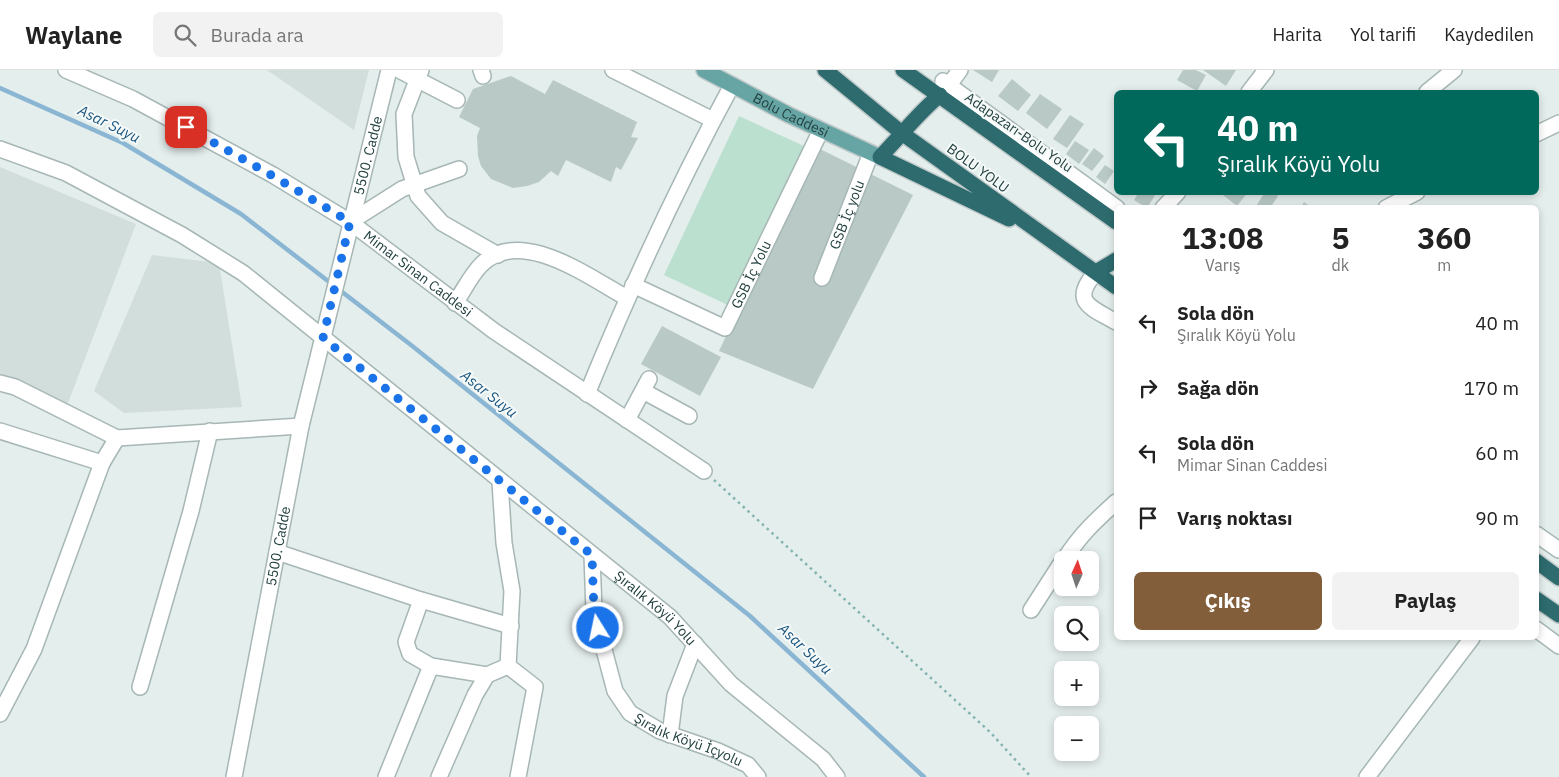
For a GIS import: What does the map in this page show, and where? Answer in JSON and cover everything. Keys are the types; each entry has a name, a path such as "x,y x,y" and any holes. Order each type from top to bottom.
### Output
{"highway":[{"name":"BOLU YOLU","path":"824,70 903,134 1114,286"},
{"name":"Adapazarı-Bolu Yolu","path":"903,70 943,83 1114,220"},
{"path":"943,83 903,134 875,155 1044,235"},
{"path":"1096,272 1114,261"},
{"path":"1539,563 1559,578"},
{"path":"1539,601 1559,616"}],"main road":[{"name":"Bolu Caddesi","path":"704,70 875,155"}],"street":[{"name":"Mimar Sinan Caddesi","path":"66,70 134,99 273,176 350,222 455,302 587,394 704,471"},
{"name":"5500. Cadde","path":"234,777 301,426 389,70"},
{"path":"399,70 419,75 457,100"},
{"path":"613,70 713,120"},
{"path":"960,70 943,83 1114,206"},
{"path":"1251,90 1266,70"},
{"path":"1429,90 1454,70"},
{"path":"419,75 404,114 406,157 418,196 442,223 498,255"},
{"path":"587,394 630,291 732,85"},
{"path":"1539,133 1559,123"},
{"name":"GSB İç Yolu","path":"630,291 725,328 822,130"},
{"name":"Şıralık Köyü Yolu","path":"0,149 66,173 182,235 243,273 500,482 670,617 731,684 823,759 837,777"},
{"name":"GSB İç yolu","path":"822,278 875,155"},
{"path":"350,222 402,190 459,169"},
{"path":"1166,205 1175,195"},
{"path":"1391,205 1408,195"},
{"path":"455,302 482,264 508,250 551,255 630,291"},
{"path":"1096,272 1083,289 1085,302 1114,321"},
{"path":"0,383 15,386 117,438 301,426"},
{"path":"627,420 646,385 689,416"},
{"path":"0,431 102,463"},
{"path":"140,687 191,511 210,431"},
{"path":"0,714 34,649 102,463 117,438"},
{"path":"500,482 504,544 512,591 508,666"},
{"path":"1070,551 1080,535 1093,521 1114,504"},
{"path":"1539,536 1559,550"},
{"path":"277,552 421,600 511,626"},
{"name":"Şıralık Köyü İçyolu","path":"592,555 594,612 615,691 630,713 660,731 718,751 748,765 758,777"},
{"path":"1031,610 1054,575"},
{"path":"421,600 406,642 410,654 430,666 487,675 508,666"},
{"path":"1539,631 1559,646"},
{"path":"1367,777 1470,640"},
{"path":"670,734 675,696 695,644"},
{"path":"386,777 430,666"},
{"path":"508,666 535,687 518,777"},
{"path":"439,777 475,695 487,675"}],"path":[{"path":"704,471 990,732 1031,777"}],"shaded area":[{"path":"267,70 369,70 354,130"},
{"path":"0,167 136,224 62,419 0,388"},
{"path":"152,255 219,263 242,407 124,413 94,391"}],"green space":[{"path":"739,116 806,147 732,307 664,275"}],"building":[{"path":"973,70 999,70 992,82"},
{"path":"1183,70 1196,70 1206,75 1198,90 1177,80"},
{"path":"1203,70 1236,70 1226,86"},
{"path":"511,76 545,94 553,80 637,122 631,137 638,138 621,170 616,167 611,182 566,160 558,176 551,171 539,182 527,186 513,188 491,179 481,166 478,156 477,136 480,128 459,117 473,89"},
{"path":"1012,79 1031,95 1018,111 998,96"},
{"path":"1040,94 1062,109 1047,129 1026,113"},
{"path":"1070,115 1084,124 1067,148 1053,139"},
{"path":"1075,141 1089,150 1079,164 1066,154"},
{"path":"816,147 913,195 813,389 719,351"},
{"path":"1094,148 1104,156 1092,171 1082,164"},
{"path":"1105,165 1114,171 1105,184 1096,177"},
{"path":"1137,195 1155,195 1149,205 1142,205 1134,200"},
{"path":"1223,195 1246,195 1236,205"},
{"path":"1263,195 1278,196 1272,205 1257,205"},
{"path":"662,326 721,357 700,396 641,364"}],"waterway":[{"name":"Asar Suyu","path":"0,88 123,143 241,214 411,345 750,616 924,777"}],"route":[{"path":"186,127 350,222 323,338 592,555 594,612 598,628"}]}
